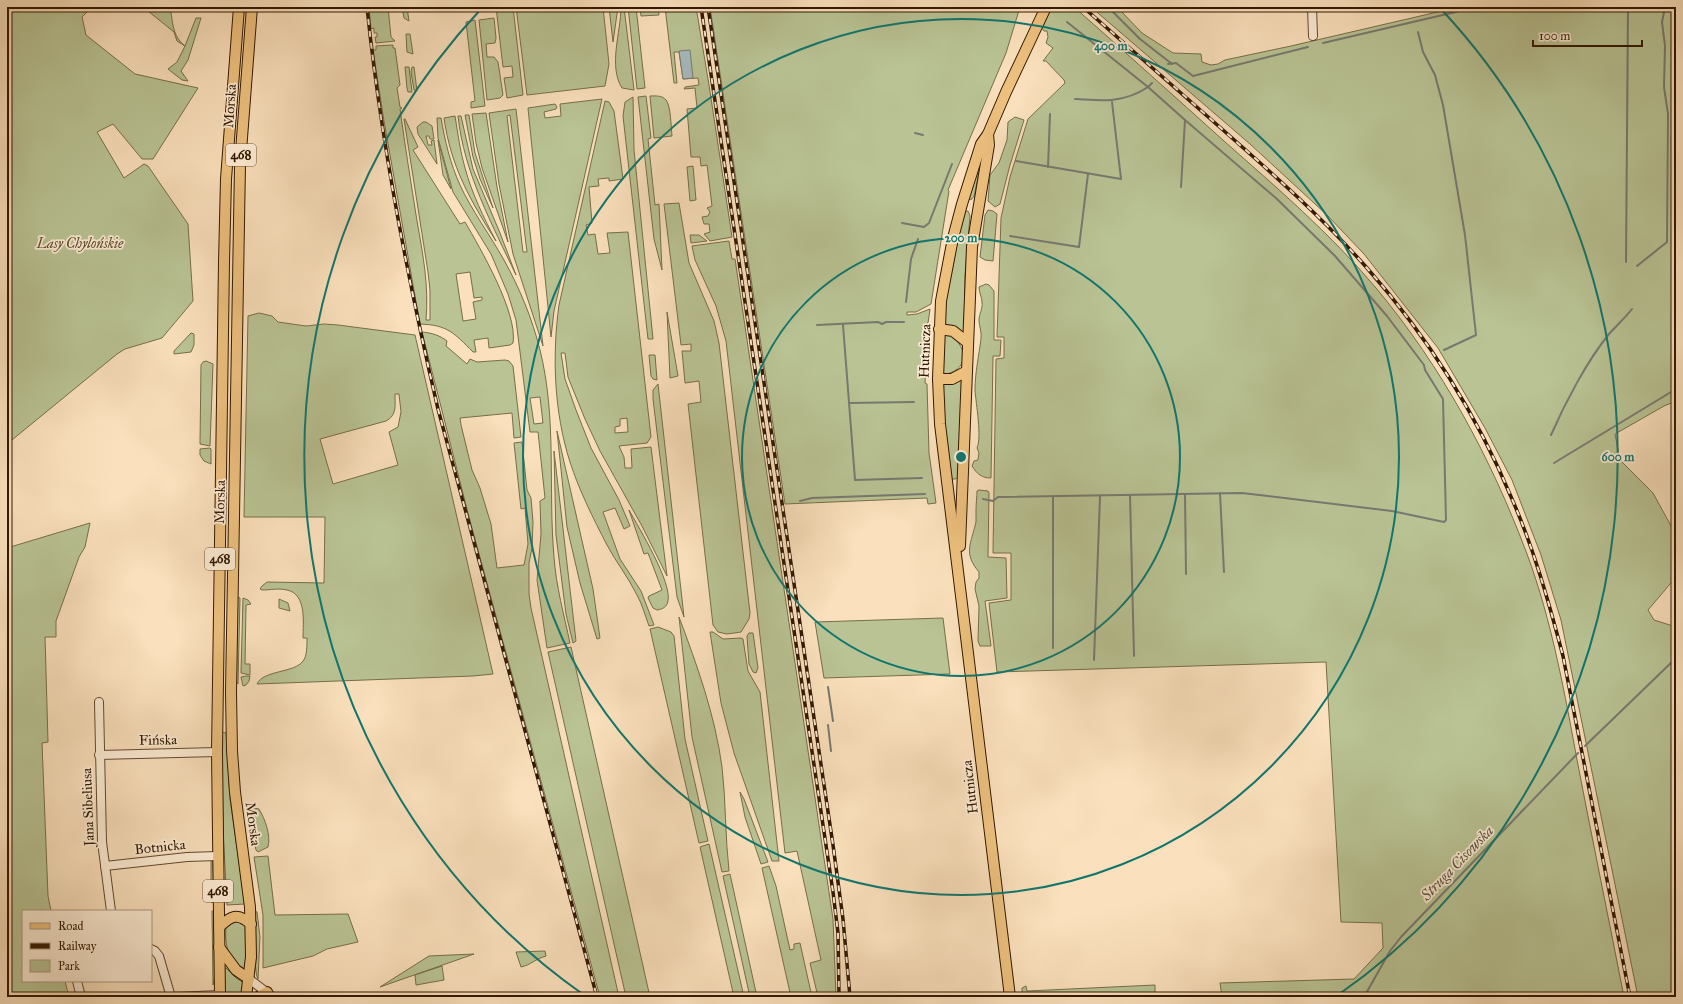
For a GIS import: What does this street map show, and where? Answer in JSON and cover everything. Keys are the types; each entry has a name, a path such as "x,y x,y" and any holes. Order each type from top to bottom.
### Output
{"main road":[{"name":"Morska","path":"220,996 217,856 217,752 225,201 239,7"},
{"name":"Morska","path":"246,997 251,957 250,924 248,887 235,792 232,751 231,695 240,187 252,7"},
{"name":"Hutnicza","path":"1010,997 940,424 938,380 939,329 943,285 962,204 981,144 988,134 1046,7"},
{"name":"Hutnicza","path":"959,574 967,342 972,247 977,209 989,145 988,134"},
{"path":"962,204 977,209"},
{"path":"939,329 953,331 967,342"},
{"path":"938,380 952,379 967,371"},
{"path":"947,485 962,484"},
{"path":"219,927 226,920 235,916 244,918 250,924"},
{"path":"219,947 236,970 249,979"},
{"path":"258,997 270,995"}],"street":[{"path":"1312,7 1313,36"},
{"name":"Jana Sibeliusa","path":"99,702 102,842 111,910"},
{"name":"Fińska","path":"99,755 217,752"},
{"name":"Botnicka","path":"105,866 187,857 217,856"},
{"path":"154,951 161,960 172,997 220,996"},
{"path":"249,979 270,995"},
{"path":"78,982 81,997"}],"green space":[{"name":"Lasy Chylońskie","path":"7,7 92,7 82,17 86,35 135,74 198,88 153,159 142,159 113,124 97,132 124,178 144,164 148,166 188,224 193,301 162,338 125,349 117,354 7,444"},
{"path":"143,7 170,7 175,33 185,46 177,41 174,32"},
{"path":"369,7 388,7 391,37 395,41 376,43 375,37 377,37 377,33 374,33 374,28 371,29"},
{"path":"402,7 407,7 409,21 404,18"},
{"path":"496,7 513,7 523,95 507,98 504,78 513,77 512,66 503,67"},
{"path":"516,7 603,7 609,64 605,86 527,95"},
{"path":"609,7 618,7 613,42"},
{"path":"621,7 624,7 634,90 622,88 616,70 616,49"},
{"path":"628,7 636,7 645,88 637,89"},
{"path":"640,7 658,7 659,15 641,16"},
{"path":"665,7 696,7 732,237 710,241 704,234 710,232 709,224 704,224 702,217 708,216 710,212 707,208 712,206 707,165 701,166 700,157 691,157 687,109 697,108 695,88 684,89 685,87 699,85 698,78 683,79 679,52 674,52 677,83 674,83"},
{"path":"710,7 1020,7 1006,53 948,190 931,304 916,312 907,312 907,315 917,314 930,309 928,323 923,325 924,330 927,331 925,383 927,384 929,453 936,503 928,504 927,498 785,504"},
{"path":"1052,7 1074,7 1322,230 1376,288 1400,318 1422,349 1463,415 1498,483 1513,518 1544,605 1563,685 1624,997 1222,997 1220,983 1354,979 1383,948 1382,923 1341,922 1326,662 997,672 989,603 1011,600 1011,553 993,553 996,359 1004,358 1004,337 997,337 1001,218 1010,177 1028,119 1065,83 1064,80 1046,61 1043,61 1053,48 1046,43 1048,37 1047,31 1044,31 1042,28"},
{"path":"1091,7 1117,7 1142,33 1173,53 1201,54 1202,62 1211,65 1218,64 1225,60 1459,7 1676,7 1676,401 1664,406 1615,434 1620,460 1653,493 1676,535 1676,577 1648,610 1654,620 1676,627 1676,997 1638,997 1561,620 1541,555 1512,480 1485,428 1438,348 1364,254 1327,215 1250,144"},
{"path":"196,18 201,18 188,60 181,71 188,81 182,80 168,69 177,62"},
{"path":"494,18 496,38 495,43 486,44 487,57 494,57 498,62 503,95 500,98 487,100 479,20"},
{"path":"475,20 485,106 471,108 471,102 475,101 466,22"},
{"path":"406,34 410,34 413,54 407,52"},
{"path":"393,45 393,48 395,48 400,85 397,88 400,107 402,108 400,109 425,270 427,295 426,320 430,320 430,290 404,119 418,147 413,150 460,224 465,222 480,248 504,298 513,330 513,343 510,345 489,348 488,338 474,340 476,352 473,352 450,331 437,326 420,324 384,121 373,50 376,50 376,46","holes":["470,272 474,298 482,297 482,300 473,302 476,319 463,321 456,274"]},
{"path":"405,67 409,67 412,92 408,92"},
{"path":"412,67 414,67 417,91 414,90 411,72"},
{"path":"646,96 651,138 648,139 655,205 659,204 662,270 654,239 638,97"},
{"path":"650,96 663,97 668,103 672,136 654,138"},
{"path":"633,97 634,150 653,339 648,339 623,116 625,102"},
{"path":"602,99 554,311 551,337 528,108 555,104 557,107 556,109 544,112 545,118 561,116 560,104"},
{"path":"605,101 609,102 614,111 623,179 609,181 609,178 598,179 599,186 589,187 592,223 586,225 588,235 595,234 598,254 610,253 607,233 628,232 651,437 647,443 619,446 624,457 625,468 632,468 631,449 651,447 667,576 642,526 600,451 568,377 565,353 561,353 565,379 591,448 619,500 630,526 624,529 615,508 603,512 620,559 641,591 654,625 649,626 637,595 607,545 582,493 570,462 561,424 556,384 555,364 559,305","holes":["627,418 628,432 615,433 615,427 620,426 620,419"]},
{"path":"516,109 543,346 513,254 499,184 489,113","holes":["510,115 527,252 523,252 507,116"]},
{"path":"486,113 497,187 508,242 482,168 476,143 472,114"},
{"path":"465,115 469,115 475,153 493,208 480,179 473,157"},
{"path":"455,116 468,178 487,224 496,241 470,197 451,152 444,118"},
{"path":"458,116 461,116 473,169 516,275 480,198 466,158"},
{"path":"1015,117 1024,120 1000,204 995,207 988,201 990,175 999,163 1007,140 1008,122"},
{"path":"437,118 441,118 448,152 456,177 470,204 504,260 525,304 537,338 549,401 552,531 556,579 570,643 547,648 537,580 541,534 540,501 545,498 538,432 530,432 516,320 508,294 491,254 453,192 438,138","holes":["540,397 543,423 534,424 530,398"]},
{"path":"423,122 426,122 432,126 434,139 430,139 429,136 426,136 428,145 432,145 431,141 434,140 437,164 418,134 417,127"},
{"path":"438,140 451,189 443,175"},
{"path":"984,150 974,196 972,199 968,200"},
{"path":"693,166 696,200 690,201 687,167"},
{"path":"679,203 689,263 714,321 719,343 750,613 749,619 741,632 727,634 718,632 713,625 688,404 701,402 699,381 685,383 682,351 691,351 691,344 681,345 664,204"},
{"path":"988,210 997,214 993,261 985,260 980,257 985,215"},
{"path":"968,211 970,216 965,275 964,334 944,325 947,284 964,212"},
{"path":"690,235 699,235 707,241 691,243"},
{"path":"729,241 732,259 735,259 833,919 836,997 818,997 810,963 821,960 797,851 785,853 726,341 716,306 695,260 692,246"},
{"path":"986,284 989,285 994,291 994,340 1001,340 1000,356 993,356 991,478 980,475 972,466 974,461 978,460 979,453 977,448 979,429 975,390 981,336 979,320 982,300 979,287"},
{"path":"667,312 678,376 670,378"},
{"path":"259,313 272,316 278,322 306,326 324,324 338,325 415,335 493,674 257,684 260,679 266,676 299,665 305,657 307,638 303,638 303,617 301,603 298,597 287,590 260,589 267,582 324,583 325,517 244,517 248,316","holes":["395,394 399,394 401,412 398,427 389,432 398,465 333,484 320,439 390,419 394,413"]},
{"path":"422,332 441,337 447,341 446,346 467,364 470,359 477,362 505,360 509,361 513,366 521,437 514,438 512,413 460,418 461,425 472,470 480,488 491,524 497,568 524,565 528,544 525,508 521,509 514,443 522,442 527,490 531,498 533,522 532,548 529,563 529,594 531,608 619,997 600,997 469,517"},
{"path":"191,333 194,334 194,345 191,352 174,354 174,351"},
{"path":"950,334 961,346 963,359 957,369 951,373 942,375 944,335"},
{"path":"649,355 655,355 657,380 653,379 651,376"},
{"path":"206,361 213,364 210,446 200,444 201,365"},
{"path":"962,377 959,477 951,479 944,434 943,384"},
{"path":"658,384 684,617 677,597 653,399 653,390"},
{"path":"557,431 593,589 600,638 597,639 580,583 567,527"},
{"path":"210,448 211,464 204,461 200,455 200,449"},
{"path":"554,451 576,641 573,643 566,614 556,535"},
{"path":"977,491 988,491 989,493 988,557 1006,558 1007,598 985,601 991,646 980,646 978,641 979,606 975,589 976,582 979,578 979,572 971,559 970,554 971,542 976,522"},
{"path":"629,510 654,555 665,581 668,592 668,601 666,606 661,609 657,610 653,608 648,598 649,596 662,590 648,553 644,554"},
{"path":"90,523 85,547 79,557 56,621 56,637 45,637 48,742 42,743 48,896 51,910 22,910 22,982 65,982 69,997 7,997 7,548"},
{"path":"237,597 240,598 238,684 236,681"},
{"path":"243,598 248,600 251,604 246,605 245,664 250,664 250,675 241,673"},
{"path":"279,599 288,603 290,611 279,608"},
{"path":"679,617 705,690 719,748 722,767 729,871 722,872 692,737"},
{"path":"943,618 950,674 824,678 815,622"},
{"path":"658,627 671,632 674,636 685,739 708,841 699,843 650,629"},
{"path":"710,632 713,632 723,639 743,639 748,671 760,692 779,861 772,861 734,753 721,703"},
{"path":"749,633 753,633 758,668 756,673 753,672 749,664 747,636"},
{"path":"571,647 650,997 626,997 548,652"},
{"path":"250,676 249,681 243,686 241,677"},
{"path":"222,732 226,733 230,799 245,904 227,905 221,792"},
{"path":"740,792 768,862 761,864 745,817"},
{"path":"254,808 259,809 267,827 269,837 268,847 258,852 256,850 248,813"},
{"path":"709,844 744,997 734,997 700,847"},
{"path":"268,856 275,915 348,914 358,942 327,949 313,956 263,968 263,915 254,857"},
{"path":"211,859 213,861 214,903 211,902"},
{"path":"769,866 776,886 790,950 794,949 794,944 800,943 812,997 791,997 762,868"},
{"path":"730,874 757,997 750,997 723,876"},
{"path":"212,911 214,911 215,975 213,985"},
{"path":"255,911 257,912 260,937 258,979 256,974 255,958"},
{"path":"235,920 245,924 246,927 247,958 243,974 231,957 226,942 226,927"},
{"path":"545,951 546,956 521,967 516,952"},
{"path":"474,954 380,987 429,956"},
{"path":"442,966 444,980 416,985 415,975"},
{"path":"224,968 244,983 242,997 224,997"},
{"path":"1155,985 1155,997 1022,997 1022,988 1026,986 1027,991"}],"shaded area":[{"path":"690,50 693,78 683,79 679,51"}],"waterway":[{"path":"1108,7 1140,39 1172,64"},
{"path":"1323,43 1477,7"},
{"path":"1626,262 1628,7"},
{"path":"1637,266 1667,242 1668,114 1664,87 1665,46 1662,22 1665,7"},
{"path":"1067,22 1148,87 1152,83"},
{"path":"1418,32 1423,52 1435,75 1443,105 1465,235 1476,335 1444,350"},
{"path":"1168,64 1176,63 1193,76 1308,47"},
{"path":"1075,99 1113,100 1130,96 1148,87 1185,120 1181,187"},
{"path":"1016,161 1121,179 1112,102"},
{"path":"1048,167 1050,114"},
{"path":"983,499 993,501 998,497 1242,493 1392,511 1444,522 1446,520 1443,399 1425,370 1424,365 1387,316 1335,256 1277,199 1185,120"},
{"path":"915,133 923,135"},
{"path":"902,223 924,227 929,223 952,164"},
{"path":"1010,236 1079,247 1088,174"},
{"path":"906,302 911,259 918,239"},
{"path":"1551,435 1585,369 1609,334 1632,309"},
{"path":"817,325 878,322 882,324 886,322 904,322"},
{"path":"843,325 855,480 922,478"},
{"path":"1554,463 1676,389"},
{"path":"849,403 914,402"},
{"path":"1220,493 1224,572"},
{"path":"800,501 812,498 925,494"},
{"path":"1185,494 1186,574"},
{"path":"1130,495 1134,656"},
{"path":"1053,496 1053,648"},
{"path":"1094,660 1100,496"},
{"name":"Struga Cisowska","path":"1585,746 1676,658"},
{"path":"828,687 833,721"},
{"path":"828,725 831,751"},
{"name":"Struga Cisowska","path":"1364,997 1390,951 1401,937 1578,753"}],"railway":[{"path":"367,7 387,159 416,309 438,409 597,997"},
{"path":"701,7 833,892 838,933 839,997"},
{"path":"708,7 833,845 843,919 850,997"},
{"path":"1083,7 1279,180 1350,250 1389,294 1410,321 1430,349 1467,407 1498,468 1520,518 1534,557 1552,616 1563,656 1630,997"}]}
